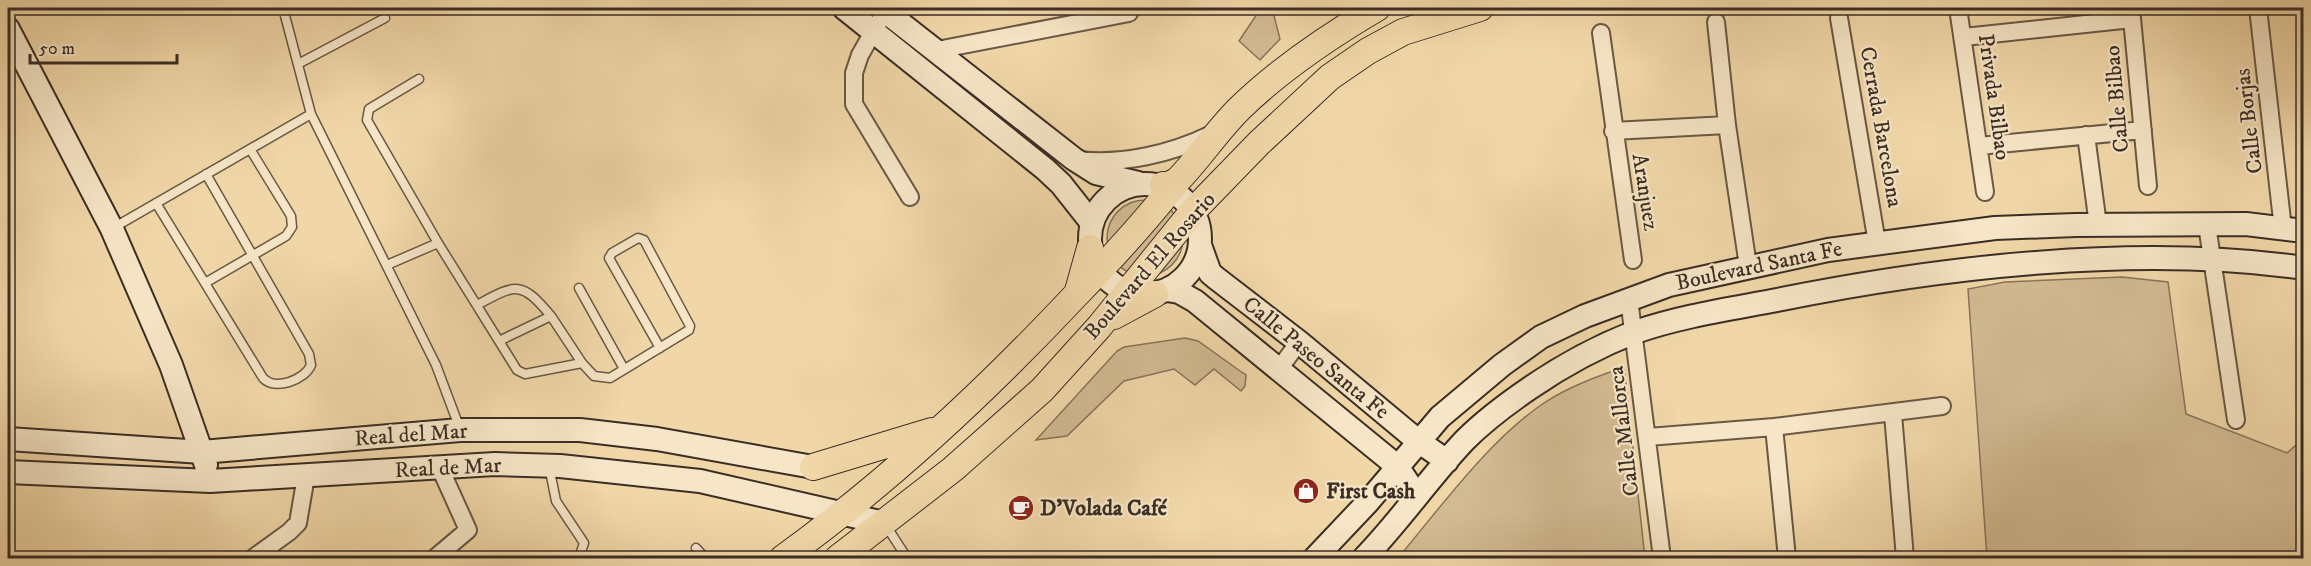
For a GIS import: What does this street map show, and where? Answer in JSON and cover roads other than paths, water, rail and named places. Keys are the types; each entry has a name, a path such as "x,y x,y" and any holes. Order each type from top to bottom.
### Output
{"main road":[{"name":"Boulevard El Rosario","path":"783,558 844,514 947,425 1075,296 1095,260 1167,182 1260,91 1321,44 1377,8"},
{"name":"Boulevard El Rosario","path":"838,558 997,432 1042,390 1129,291 1197,227 1215,191 1277,126 1330,77 1358,57 1403,32 1480,8"},
{"path":"1099,327 1161,292"},
{"path":"813,467 878,449 947,425"}],"street":[{"path":"844,8 1061,184 1091,222 1095,260 1106,279 1129,291"},
{"name":"Privada Bilbao","path":"1958,8 1985,192"},
{"name":"Calle Borjas","path":"2258,8 2293,230"},
{"path":"910,197 854,104 854,73 871,31 883,9 971,81 1074,159 1106,177 1167,182 1183,199 1197,227 1195,263 1183,279 1161,292"},
{"path":"1964,38 2132,13"},
{"name":"Calle Bilbao","path":"2132,13 2148,186"},
{"path":"937,51 1129,14"},
{"name":"Cerrada Barcelona","path":"1839,18 1877,243"},
{"path":"1716,22 1727,125 1749,266"},
{"path":"8,29 112,229 171,365 210,481"},
{"name":"Aranjuez","path":"1601,33 1633,260"},
{"name":"Aranjuez","path":"1613,131 1727,125"},
{"name":"Boulevard El Rosario","path":"1074,159 1103,162 1170,151 1220,129"},
{"path":"1979,146 2143,130"},
{"path":"2086,135 2098,225"},
{"path":"1091,222 1099,207 1111,195 1126,187 1167,182"},
{"name":"Boulevard Santa Fe","path":"1315,558 1368,502 1440,417 1541,337 1629,299 1669,285 1749,266 1877,243 1995,228 2246,224 2293,230"},
{"path":"2207,225 2236,420"},
{"name":"Calle Paseo Santa Fe","path":"1197,227 1210,273 1299,342 1418,441 1447,461"},
{"name":"Boulevard Santa Fe","path":"1364,558 1392,530 1417,496 1466,439 1530,388 1568,365 1635,333 1691,317 1839,287 1976,268 2089,261 2211,259 2304,268"},
{"name":"Calle Paseo Santa Fe","path":"1129,291 1161,292 1195,301 1397,466 1417,496"},
{"name":"Calle Mallorca","path":"1629,299 1662,558"},
{"path":"1279,369 1299,342"},
{"path":"1648,437 1774,427 1893,414 1942,406"},
{"path":"1893,414 1905,558"},
{"path":"1774,427 1787,558"},
{"name":"Real del Mar","path":"11,435 202,452 460,430 580,430 657,439 813,467"},
{"path":"11,435 35,474"},
{"name":"Real de Mar","path":"8,471 210,481 495,464 549,466 614,470 700,481 884,523"},
{"path":"435,558 468,530 440,468"},
{"path":"253,558 298,523 306,476"}],"lane":[{"path":"283,8 311,114 436,365 460,430"},
{"path":"298,64 385,18"},
{"path":"419,79 369,109 368,120 438,243 517,370 525,375 582,363"},
{"path":"112,229 311,114"},
{"path":"205,283 286,236 292,227 293,221 250,149"},
{"path":"156,203 267,383 278,385 304,374 311,365 309,354 206,174"},
{"path":"477,305 508,288 522,289 536,298 551,316 582,363 594,376 610,378 624,369 660,348 689,330 690,327 644,240 638,238 612,253 609,258 660,348"},
{"path":"387,265 438,243"},
{"path":"579,288 624,369"},
{"path":"499,341 551,316"},
{"path":"549,466 556,501 584,543 579,558"},
{"path":"884,523 907,558"},
{"path":"696,548 705,558"}],"place":[{"name":"First Cash","path":"1306,491"},
{"name":"D'Volada Café","path":"1021,508"}]}
